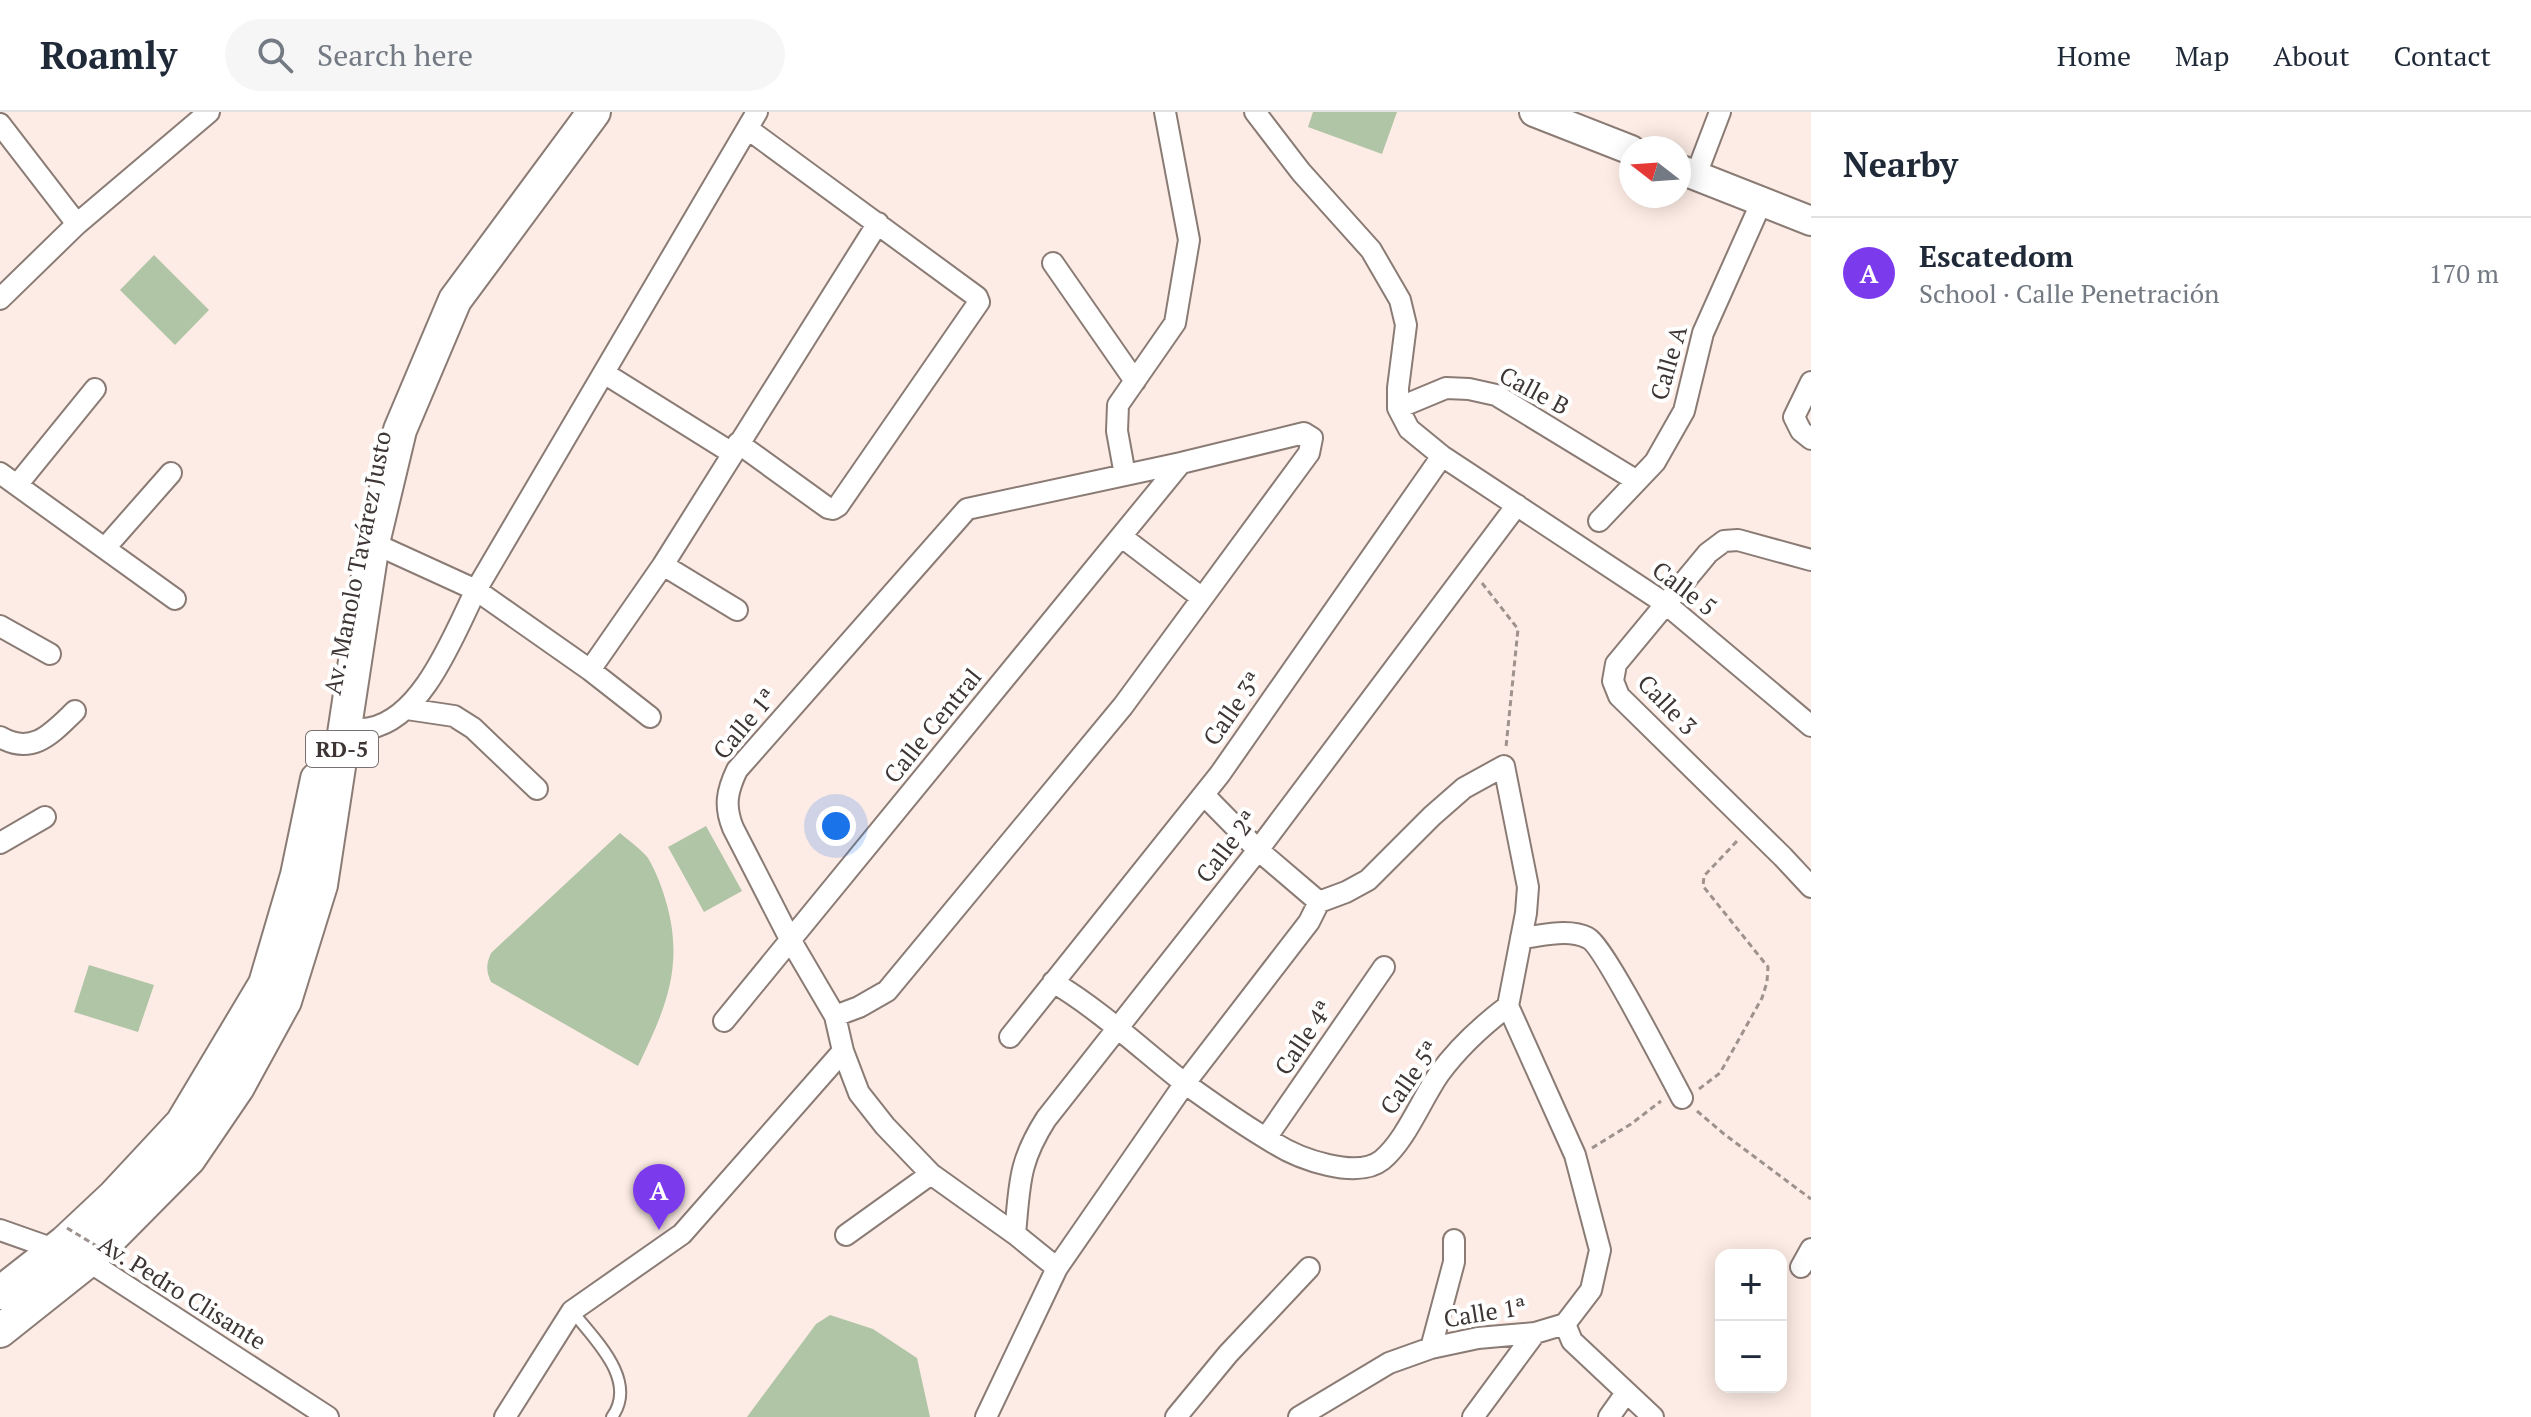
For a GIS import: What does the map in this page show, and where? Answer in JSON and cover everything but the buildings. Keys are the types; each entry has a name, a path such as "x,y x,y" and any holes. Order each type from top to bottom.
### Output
{"main road":[{"name":"Av. Manolo Tavárez Justo","path":"0,1293 114,1196 182,1123 265,984 297,875 319,771 359,533 383,426 439,304 498,211 572,112"},
{"name":"Av. Manolo Tavárez Justo","path":"0,1331 102,1259 189,1159 238,1087 285,1001 321,885 373,543 400,430 455,300 594,112"}],"street":[{"path":"0,299 77,224 209,112"},
{"path":"1125,475 1117,431 1118,405 1175,323 1189,240 1165,112"},
{"path":"1255,112 1301,172 1371,250 1400,300 1406,325 1398,408"},
{"path":"1534,112 1619,145"},
{"path":"1691,165 1720,112"},
{"path":"346,728 371,728 407,709 435,670 476,590 604,373 753,121 878,223 977,297 979,302 833,509 735,448 604,373"},
{"path":"0,124 77,224"},
{"path":"1691,174 1811,221"},
{"name":"Calle A","path":"1599,521 1655,462 1684,411 1703,333 1762,201"},
{"path":"590,670 663,565 878,223"},
{"path":"1053,263 1135,381"},
{"path":"1811,382 1794,417 1801,431 1811,439"},
{"name":"Calle B","path":"1398,408 1446,388 1496,395 1637,481"},
{"path":"95,389 8,479 175,599"},
{"name":"Calle 5","path":"1398,408 1409,429 1442,456 1666,604 1811,726"},
{"name":"Calle 1ª","path":"1057,1268 931,1174 885,1126 859,1093 843,1051 835,1016 791,941 726,812 727,790 737,770 967,509 1304,433 1312,438 1309,453 1202,598"},
{"name":"Calle 3ª","path":"1010,1037 1204,795 1442,456"},
{"name":"Calle Central","path":"724,1021 1181,463"},
{"path":"105,548 171,473"},
{"name":"Calle 2ª","path":"1015,1234 1021,1169 1031,1143 1046,1119 1258,850 1517,505"},
{"path":"835,1016 887,991 1123,706 1202,598 1122,537"},
{"name":"Calle 3","path":"1811,560 1738,540 1724,541 1708,553 1616,664 1613,681 1619,696 1811,887"},
{"path":"373,543 476,590 590,670 650,717"},
{"path":"663,565 737,610"},
{"path":"0,626 50,654"},
{"path":"407,709 454,716 473,728 537,789"},
{"path":"0,737 14,746 36,743 52,733 75,711"},
{"path":"986,1417 1057,1268 1185,1083 1309,922 1319,902 1368,880 1464,788 1504,766 1528,887 1508,1006 1575,1155 1600,1250 1591,1290 1565,1324 1572,1341 1653,1417"},
{"path":"1204,795 1258,850 1319,902"},
{"path":"0,843 45,817"},
{"path":"1521,938 1574,932 1592,939 1682,1098"},
{"name":"Calle 4ª","path":"1266,1138 1384,967"},
{"path":"1053,982 1117,1027 1185,1083 1266,1138"},
{"name":"Calle 5ª","path":"1266,1138 1309,1160 1350,1168 1370,1168 1395,1145 1441,1072 1484,1025 1508,1006"},
{"path":"505,1417 572,1311 682,1234 843,1051"},
{"path":"846,1235 931,1174"},
{"name":"Av. Pedro Clisante","path":"0,1230 62,1239 102,1259 328,1417"},
{"path":"1431,1348 1454,1262 1454,1240"},
{"path":"1176,1417 1228,1354 1309,1268"},
{"name":"Calle 1ª","path":"1299,1417 1323,1409 1389,1363 1431,1348 1478,1338 1535,1333 1565,1324"},
{"path":"1473,1417 1535,1333"},
{"path":"1609,1417 1626,1393"}],"lane":[{"path":"572,1311 610,1358 616,1371 620,1398 612,1417"}],"path":[{"path":"1470,568 1518,629 1504,766"},
{"path":"1682,1098 1720,1073 1762,998 1767,982 1768,967 1705,890 1702,880 1751,825"},
{"path":"1575,1155 1601,1144 1670,1094 1682,1098 1724,1134 1811,1199"},
{"path":"62,1239 102,1259"}],"green space":[{"path":"1313,112 1397,112 1382,154 1308,127"},
{"path":"154,255 209,310 175,345 120,290"},
{"path":"706,826 742,891 704,912 668,847"},
{"path":"620,833 648,858 661,887 672,928 669,988 638,1066 491,982 487,971 491,953"},
{"path":"89,965 154,985 138,1032 74,1012"},
{"path":"830,1315 873,1329 917,1358 930,1417 747,1417 816,1324"}],"place":[{"name":"Escatedom","path":"659,1230"}]}
